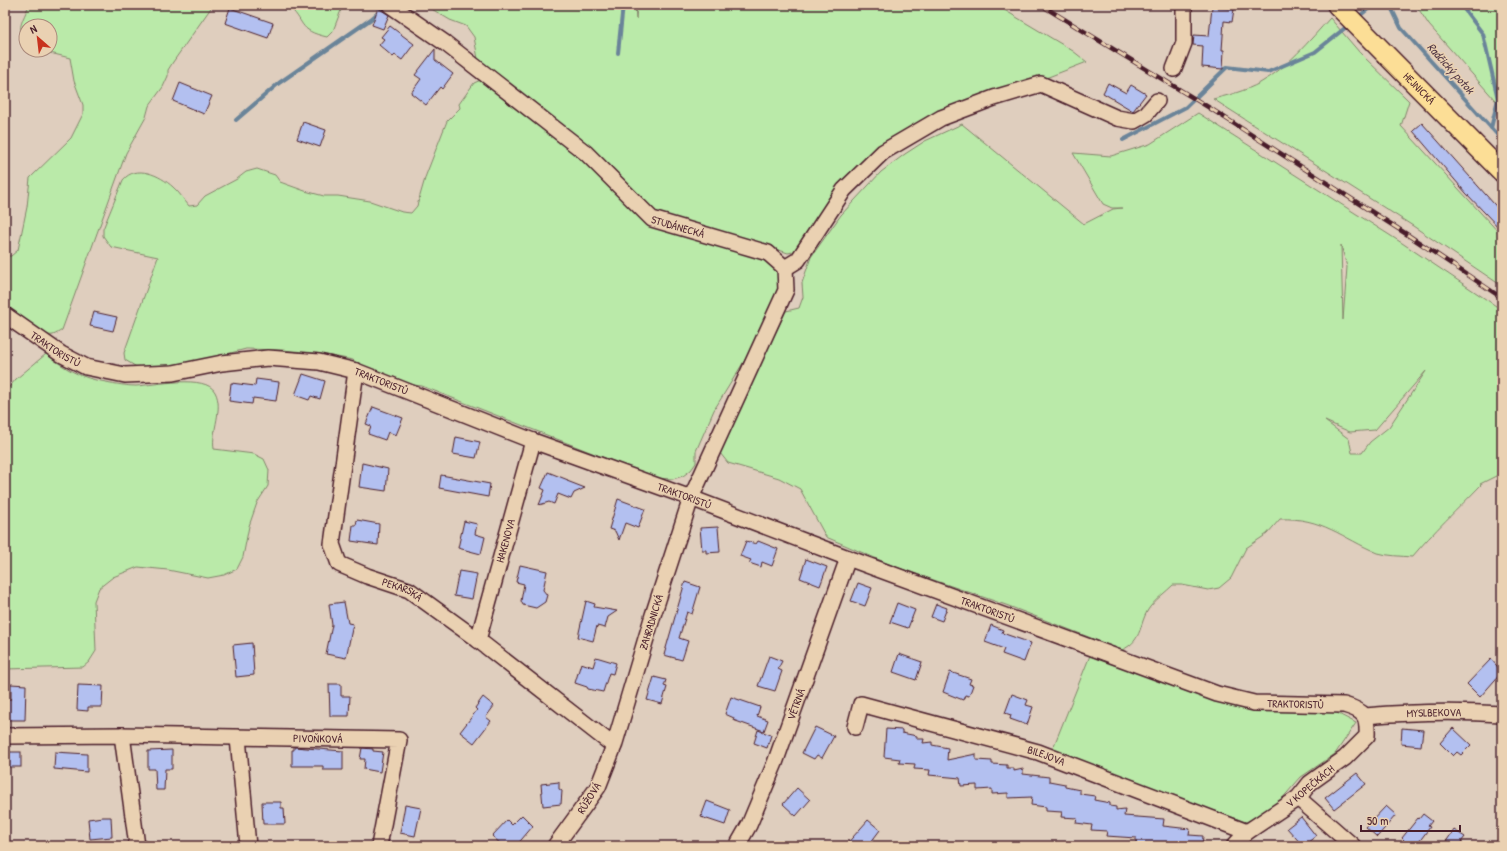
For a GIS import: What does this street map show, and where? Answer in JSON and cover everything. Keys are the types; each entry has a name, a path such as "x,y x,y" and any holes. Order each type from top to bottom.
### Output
{"main road":[{"name":"HEJNICKÁ","path":"1337,5 1502,172"}],"street":[{"name":"STUDÁNECKÁ","path":"390,5 445,43 586,153 652,219 768,253 785,268"},
{"path":"1174,70 1184,43 1184,5"},
{"path":"691,498 786,290 785,268 798,260 844,190 883,152 941,118 994,98 1041,84 1118,118 1134,121 1146,114 1157,101"},
{"name":"TRAKTORISTŮ","path":"5,315 61,354 86,367 125,375 173,373 222,363 268,358 319,362 356,370 533,442 691,498 848,558 1217,694 1254,703 1344,705 1359,709 1365,716"},
{"name":"PEKAŘSKÁ","path":"356,370 332,544 339,564 367,576 409,590 478,640 614,746"},
{"name":"HAKENOVA","path":"478,640 533,442"},
{"name":"ZAHRADNICKÁ","path":"614,746 653,615 691,498"},
{"name":"VĚTRNÁ","path":"737,846 749,825 775,763 848,558"},
{"name":"BILEJOVA","path":"855,727 861,704 1038,752 1247,832"},
{"name":"MYSLBEKOVA","path":"1365,716 1414,712 1502,714"},
{"name":"V KOPEČKÁCH","path":"1234,846 1247,832 1298,798 1310,783 1345,758 1367,736 1368,723 1365,716"},
{"path":"122,735 137,846"},
{"name":"PIVOŇKOVÁ","path":"5,736 122,735 399,740 379,846"},
{"path":"238,738 248,846"},
{"name":"RŮŽOVÁ","path":"555,846 598,787 614,746"},
{"path":"1298,798 1353,846"}],"green space":[{"path":"29,5 213,5 168,70 168,76 163,87 149,106 146,117 126,153 62,330 53,335 47,335 34,330 5,306 5,256 11,256 18,250 27,207 30,178 71,138 83,114 83,105 74,81 70,58 58,55 58,18 24,18"},
{"path":"287,5 343,5 333,31 327,37 306,28"},
{"path":"425,5 635,5 636,19 637,5 996,5 1073,51 1087,62 1033,83 877,154 797,251 788,253 724,232 677,221 651,209 614,169 558,122 478,59 474,37 466,26 450,20"},
{"path":"1416,5 1502,5 1502,108 1429,25"},
{"path":"1330,18 1360,53 1409,101 1401,126 1502,236 1502,286 1413,226 1213,99 1249,88 1270,77 1297,54"},
{"path":"483,79 601,174 644,217 765,258 777,272 781,283 751,350 714,410 696,451 696,463 691,470 683,476 673,479 656,478 422,386 413,385 362,367 353,360 316,353 246,349 172,368 140,369 125,360 124,353 158,257 111,247 103,236 103,229 123,180 128,175 141,172 155,175 175,189 189,206 197,205 205,196 237,179 246,172 257,169 275,175 280,182 305,191 324,196 338,196 370,201 402,212 411,213 417,206 426,175 447,121 460,108 459,104 474,83"},
{"path":"1198,113 1402,243 1502,310 1502,473 1480,484 1481,485 1412,557 1378,553 1331,530 1308,521 1280,519 1267,534 1246,548 1231,578 1219,588 1208,590 1182,585 1173,585 1150,607 1134,641 1122,650 1006,605 896,567 826,537 800,489 779,478 728,463 720,453 720,446 786,311 799,308 803,297 802,283 811,257 841,215 881,172 905,154 925,141 962,124 1084,224 1113,209 1122,208 1112,208 1103,204 1073,153 1111,156 1150,144","holes":["1341,245 1347,267 1343,320","1426,371 1389,427 1370,442 1362,453 1352,453 1349,439 1325,421 1350,432 1375,430"]},
{"path":"46,354 74,372 97,380 133,386 191,382 201,383 210,387 215,392 218,405 214,434 214,449 254,454 264,459 269,470 268,486 257,503 249,526 243,557 237,569 224,575 208,578 168,570 138,567 113,577 99,588 94,601 96,651 89,662 83,667 5,669 5,392 16,379"},
{"path":"1093,648 1256,706 1327,708 1356,723 1335,754 1301,777 1273,809 1246,822 1051,753"}],"building":[{"path":"1212,7 1234,9 1232,22 1224,21 1222,50 1224,50 1223,69 1202,67 1203,46 1193,45 1194,35 1209,36"},
{"path":"230,8 273,23 268,38 225,23"},
{"path":"378,8 389,15 383,29 372,25"},
{"path":"390,26 414,44 402,60 395,55 393,57 379,45 384,39 381,37"},
{"path":"435,49 435,60 453,74 442,89 440,87 426,105 411,93 421,79 415,75"},
{"path":"180,83 212,96 204,114 173,101"},
{"path":"1108,83 1126,93 1131,85 1146,94 1133,111 1103,93"},
{"path":"303,122 326,130 320,147 297,139"},
{"path":"1422,123 1502,213 1502,231 1466,193 1413,131"},
{"path":"94,312 117,317 113,331 90,326"},
{"path":"303,374 325,381 320,399 311,396 309,400 295,395"},
{"path":"256,379 279,382 276,401 253,398 252,404 229,401 231,383 255,386"},
{"path":"373,407 403,418 396,435 388,432 385,440 368,434 371,426 366,424"},
{"path":"456,437 480,442 476,458 453,454"},
{"path":"362,463 388,469 386,491 359,487"},
{"path":"548,472 585,488 574,493 571,499 558,494 554,504 549,502 539,505 545,490 541,488"},
{"path":"441,475 490,484 488,497 439,488"},
{"path":"618,499 645,509 638,528 625,523 619,540 615,531 609,529"},
{"path":"357,520 379,524 378,545 351,541 353,525 356,525"},
{"path":"464,521 477,524 475,534 485,537 481,554 458,548"},
{"path":"718,527 720,552 706,553 706,550 702,550 700,528"},
{"path":"746,541 756,544 758,541 778,549 772,566 762,562 761,567 749,563 751,560 740,556"},
{"path":"806,559 827,567 820,586 800,578"},
{"path":"520,565 547,571 543,590 547,595 545,602 536,608 523,605 521,601 524,584 516,582"},
{"path":"459,571 477,574 472,599 454,596"},
{"path":"685,582 700,587 692,614 687,612 679,638 688,641 682,660 664,655"},
{"path":"858,583 872,588 865,606 851,601"},
{"path":"586,601 595,604 594,607 617,611 608,617 605,628 597,626 593,641 578,637"},
{"path":"344,602 348,623 353,624 346,658 326,654 332,625 329,604"},
{"path":"897,603 915,610 908,628 890,622"},
{"path":"936,604 947,608 942,621 931,617"},
{"path":"991,625 1003,630 1002,633 1031,643 1024,662 1002,654 1004,649 985,642"},
{"path":"252,643 254,675 236,677 233,645"},
{"path":"899,654 922,662 916,680 893,672"},
{"path":"769,656 782,661 778,669 782,671 775,691 758,686"},
{"path":"596,657 616,663 613,674 609,673 603,692 588,689 587,687 575,683 581,663 593,667"},
{"path":"1491,659 1502,672 1480,697 1467,684"},
{"path":"950,672 971,679 969,684 973,685 969,696 965,695 963,700 943,692"},
{"path":"654,677 666,680 664,686 667,687 662,704 647,700"},
{"path":"11,684 26,685 25,720 5,720 5,700 11,699"},
{"path":"329,684 341,684 341,696 350,696 349,716 330,716"},
{"path":"78,685 103,686 102,707 88,707 88,711 77,710"},
{"path":"1012,694 1028,700 1026,705 1033,707 1027,725 1010,719 1011,715 1005,713"},
{"path":"483,697 494,706 486,717 491,721 474,743 460,732 477,710 475,708"},
{"path":"731,697 760,707 757,716 768,720 764,731 733,720 734,718 725,714"},
{"path":"815,727 834,736 822,758 817,755 814,759 802,753"},
{"path":"1402,728 1423,730 1421,746 1401,744"},
{"path":"1453,728 1471,745 1461,755 1457,752 1453,756 1440,743"},
{"path":"886,729 902,730 902,733 917,736 917,739 924,739 923,743 932,742 932,745 948,748 947,760 976,754 976,760 992,761 992,764 1007,765 1007,768 1014,768 1014,771 1023,769 1023,774 1049,777 1049,781 1065,784 1065,787 1080,790 1080,794 1095,796 1094,800 1110,803 1110,806 1116,807 1116,810 1125,809 1124,816 1164,819 1163,826 1190,829 1189,835 1203,836 1202,846 1136,846 1136,838 1106,836 1107,831 1091,830 1092,825 1076,823 1077,818 1061,817 1062,812 1046,811 1046,807 1031,805 1032,797 1008,798 1008,793 992,794 992,789 977,790 977,785 961,786 960,778 929,775 930,770 914,769 915,764 899,763 900,759 884,757"},
{"path":"758,730 771,735 767,748 754,743"},
{"path":"294,747 343,751 343,770 323,770 323,766 292,766 292,750 294,750"},
{"path":"362,748 383,752 380,772 364,769 365,759 360,759"},
{"path":"172,750 172,769 165,769 164,790 156,790 155,769 148,769 148,751"},
{"path":"5,752 21,752 21,767 5,767"},
{"path":"55,752 87,754 87,772 54,769"},
{"path":"1357,773 1366,784 1334,809 1325,798"},
{"path":"559,782 559,789 562,791 561,804 543,806 541,784"},
{"path":"797,788 810,800 796,816 783,804"},
{"path":"707,801 730,810 725,825 701,817"},
{"path":"262,802 281,802 281,808 284,808 285,824 263,824"},
{"path":"405,805 421,808 415,836 400,833"},
{"path":"1386,806 1396,815 1377,837 1366,827"},
{"path":"1423,814 1432,821 1428,826 1430,827 1416,846 1399,846 1404,840 1402,838"},
{"path":"522,815 533,826 516,846 503,846 492,836 507,820 512,825"},
{"path":"111,817 112,837 90,839 88,819"},
{"path":"1301,817 1316,836 1303,846 1287,828"},
{"path":"868,820 880,830 868,846 845,846"},
{"path":"1454,830 1465,837 1458,846 1443,846"}],"waterway":[{"path":"236,120 279,83 371,19 387,5"},
{"path":"618,53 623,5"},
{"path":"1357,18 1373,5"},
{"name":"Radčický potok","path":"1390,5 1401,28 1502,140"},
{"path":"1461,5 1483,34 1498,99 1491,128"},
{"path":"1123,140 1186,107 1227,67 1268,72 1315,52 1350,24"}],"railway":[{"path":"1041,5 1208,107 1408,235 1502,298"}]}
